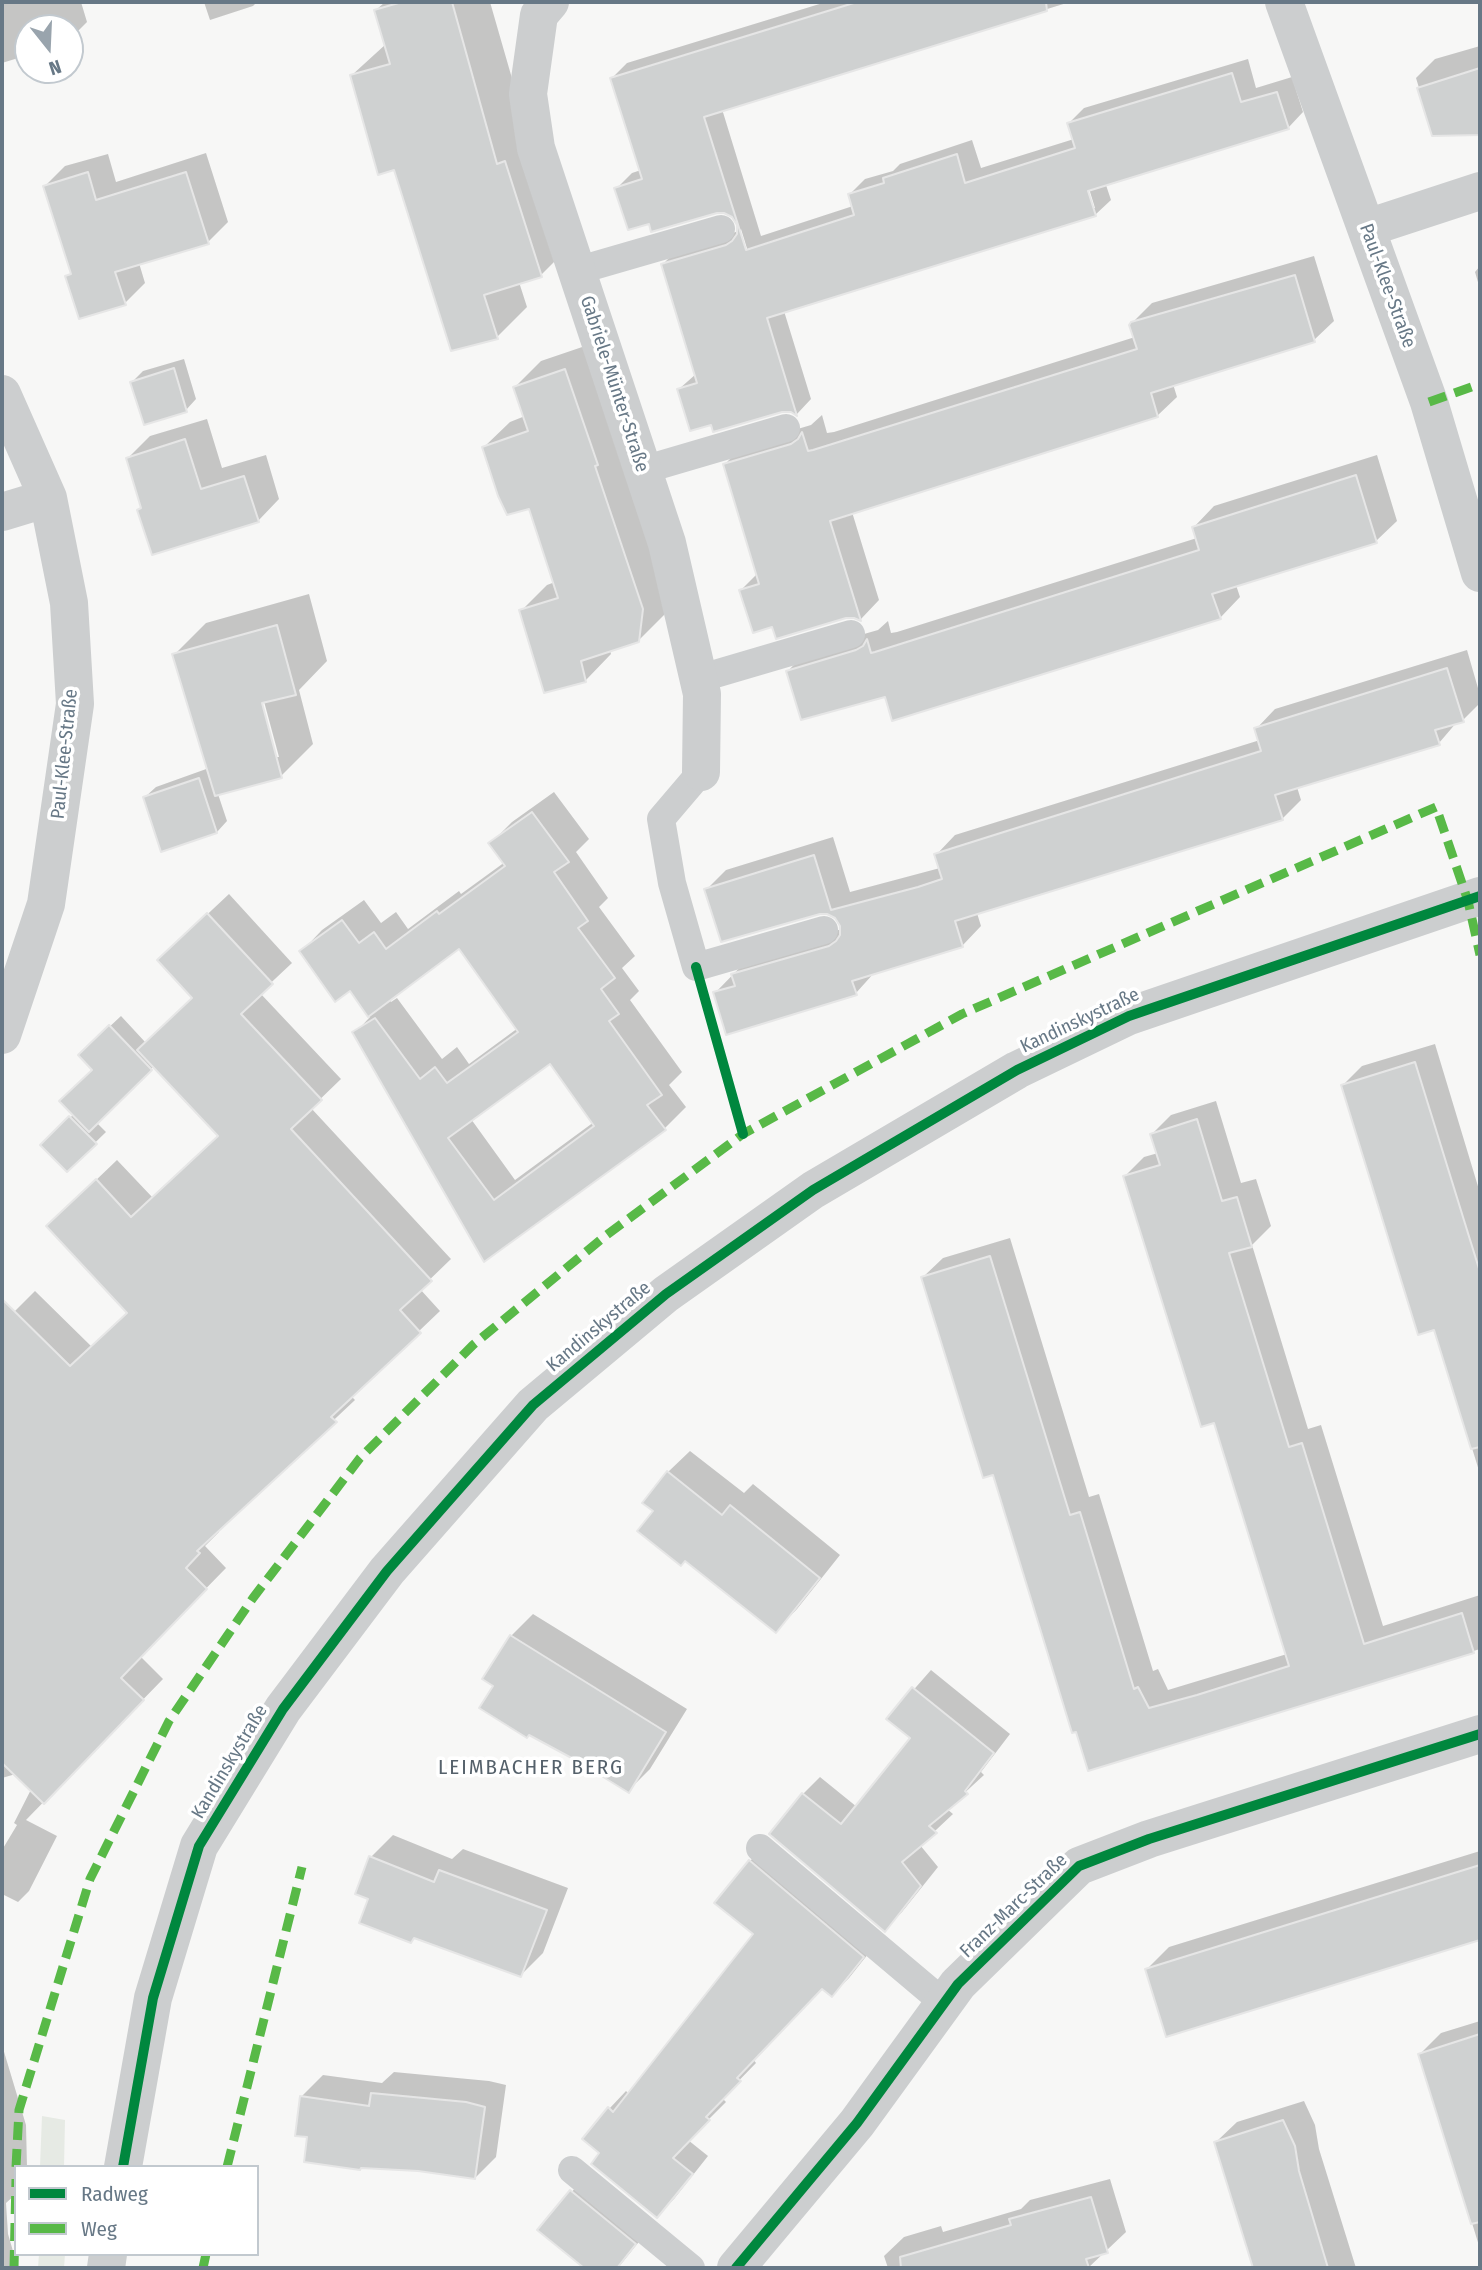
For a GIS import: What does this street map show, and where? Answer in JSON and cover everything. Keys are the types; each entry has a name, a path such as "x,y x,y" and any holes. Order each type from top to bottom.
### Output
{"street":[{"name":"Gabriele-Münter-Straße","path":"550,2 539,15 528,94 536,148 667,543 702,694 701,772"},
{"name":"Paul-Klee-Straße","path":"1284,2 1429,402 1480,573"},
{"path":"1367,228 1480,191"},
{"name":"Paul-Klee-Straße","path":"2,394 48,498 69,603 75,704 46,904 2,1035"},
{"path":"2,512 48,498"},
{"name":"Kandinskystraße","path":"123,2165 153,1998 199,1846 283,1709 371,1592 533,1405 666,1294 794,1204 1017,1070 1129,1016 1480,896"},
{"name":"Franz-Marc-Straße","path":"736,2268 857,2123 958,1984 1079,1866 1161,1835 1480,1734"}],"lane":[{"path":"576,271 721,229"},
{"path":"643,470 786,428"},
{"path":"698,679 851,634"},
{"path":"701,772 661,819 672,883 696,967 824,930"},
{"path":"761,1848 944,2003"},
{"path":"572,2170 691,2268"}],"shaded area":[{"path":"42,2116 65,2120 64,2165 40,2165"},
{"path":"39,2256 65,2256 64,2268 38,2268"}],"building":[{"path":"402,2 452,2 497,164 505,161 542,277 484,295 498,339 451,351 394,170 378,175 350,75 390,64 374,10"},
{"path":"857,2 1046,2 1047,11 704,117 746,250 854,215 848,194 884,183 883,178 957,154 965,183 1075,148 1067,123 1232,73 1241,102 1277,92 1289,129 1088,191 1096,216 767,318 797,416 791,412 782,412 713,432 711,425 690,431 677,389 697,383 661,264 726,245 737,234 737,225 732,217 717,213 651,232 649,224 628,230 614,188 642,179 610,78"},
{"path":"1480,68 1480,135 1432,136 1417,88"},
{"path":"88,172 96,200 186,172 209,244 115,272 126,305 79,319 65,276 71,274 43,186"},
{"path":"1295,275 1315,342 1151,393 1158,417 830,521 861,621 846,618 776,639 772,627 753,633 739,590 759,584 723,464 791,444 802,432 808,451 813,450 1137,349 1129,325 1131,322"},
{"path":"174,368 187,412 144,425 130,382"},
{"path":"565,369 643,609 639,642 581,661 586,682 544,693 519,610 558,598 529,509 507,515 482,447 528,431 513,387"},
{"path":"185,439 201,489 244,476 259,522 152,555 137,510 141,508 126,458"},
{"path":"1356,475 1377,543 1212,594 1221,619 892,721 885,697 801,720 786,671 856,650 863,646 867,639 871,653 875,652 1199,550 1192,527"},
{"path":"277,625 296,695 262,703 282,778 215,796 172,654"},
{"path":"1447,668 1464,722 1435,730 1440,745 1275,795 1283,820 955,921 963,947 852,981 857,995 726,1035 713,992 735,986 731,974 829,946 840,935 840,926 835,918 820,914 721,942 704,889 814,855 831,910 918,887 942,879 934,854 1261,751 1254,728"},
{"path":"199,778 217,833 161,852 143,797"},
{"path":"532,812 569,862 554,872 588,921 578,928 615,978 601,989 619,1014 609,1021 662,1095 647,1105 666,1130 484,1262 352,1032 375,1018 420,1079 435,1067 447,1083 518,1032 459,949 368,1017 350,991 335,1002 299,951 342,920 359,943 374,932 386,949 505,866 488,843","holes":["550,1064 594,1126 494,1200 448,1138"]},
{"path":"207,913 273,984 241,1014 322,1100 291,1129 432,1281 400,1310 421,1333 331,1417 337,1422 197,1551 200,1553 186,1568 207,1589 121,1678 144,1700 44,1804 2,1763 2,1299 70,1366 127,1313 46,1226 96,1179 131,1217 218,1136 137,1050 192,998 157,960"},
{"path":"109,1025 152,1070 89,1132 59,1101 92,1070 78,1055"},
{"path":"1415,1062 1480,1272 1480,1447 1471,1449 1434,1330 1418,1335 1341,1085"},
{"path":"69,1116 97,1144 67,1172 40,1145"},
{"path":"1197,1119 1222,1201 1237,1197 1252,1247 1229,1253 1289,1447 1302,1443 1364,1644 1462,1613 1474,1653 1088,1771 1076,1732 1072,1733 993,1475 983,1478 921,1277 990,1256 1070,1515 1080,1512 1134,1689 1138,1687 1149,1708 1289,1666 1214,1423 1201,1427 1123,1176 1160,1165 1150,1134"},
{"path":"667,1471 722,1515 730,1505 820,1578 776,1633 685,1561 681,1566 637,1531 653,1511 642,1503"},
{"path":"510,1635 666,1732 629,1793 529,1735 527,1738 479,1708 493,1686 482,1679"},
{"path":"912,1687 994,1753 965,1791 968,1794 929,1826 937,1833 902,1862 921,1886 885,1932 769,1834 802,1793 841,1824 910,1738 886,1719"},
{"path":"369,1856 434,1882 439,1870 547,1910 521,1977 414,1938 411,1943 359,1923 368,1899 355,1894"},
{"path":"749,1860 864,1957 832,1997 822,1989 737,2078 741,2081 706,2117 710,2120 673,2158 693,2174 657,2218 591,2164 599,2153 582,2139 608,2107 613,2112 753,1934 714,1903"},
{"path":"1480,1865 1480,1940 1166,2037 1145,1969"},
{"path":"1480,2034 1480,2222 1471,2224 1418,2054"},
{"path":"371,2093 466,2102 485,2107 475,2179 418,2171 360,2170 304,2162 307,2137 295,2136 300,2096 369,2106"},
{"path":"1283,2120 1295,2146 1299,2171 1328,2268 1253,2268 1214,2142"},
{"path":"570,2190 636,2244 617,2268 584,2268 537,2230"},
{"path":"1091,2197 1108,2253 1086,2259 1089,2268 901,2268 900,2257 1011,2225 1009,2219"}],"marked path":[{"path":"1429,402 1480,384"},
{"path":"16,2165 19,2110 90,1879 169,1721 253,1598 360,1458 473,1345 604,1237 743,1134 962,1014 1436,807 1468,901 1480,955"},
{"path":"228,2165 302,1867"},
{"path":"14,2256 14,2268"},
{"path":"203,2268 206,2256"}],"cycle path":[{"path":"123,2165 153,1998 199,1846 283,1709 387,1571 533,1405 666,1294 813,1190 1017,1070 1129,1016 1480,896"},
{"path":"696,967 743,1134"},
{"path":"736,2268 857,2123 958,1984 1079,1866 1149,1839 1480,1734"}],"district":[{"name":"LEIMBACHER BERG","path":"531,1768"}]}
